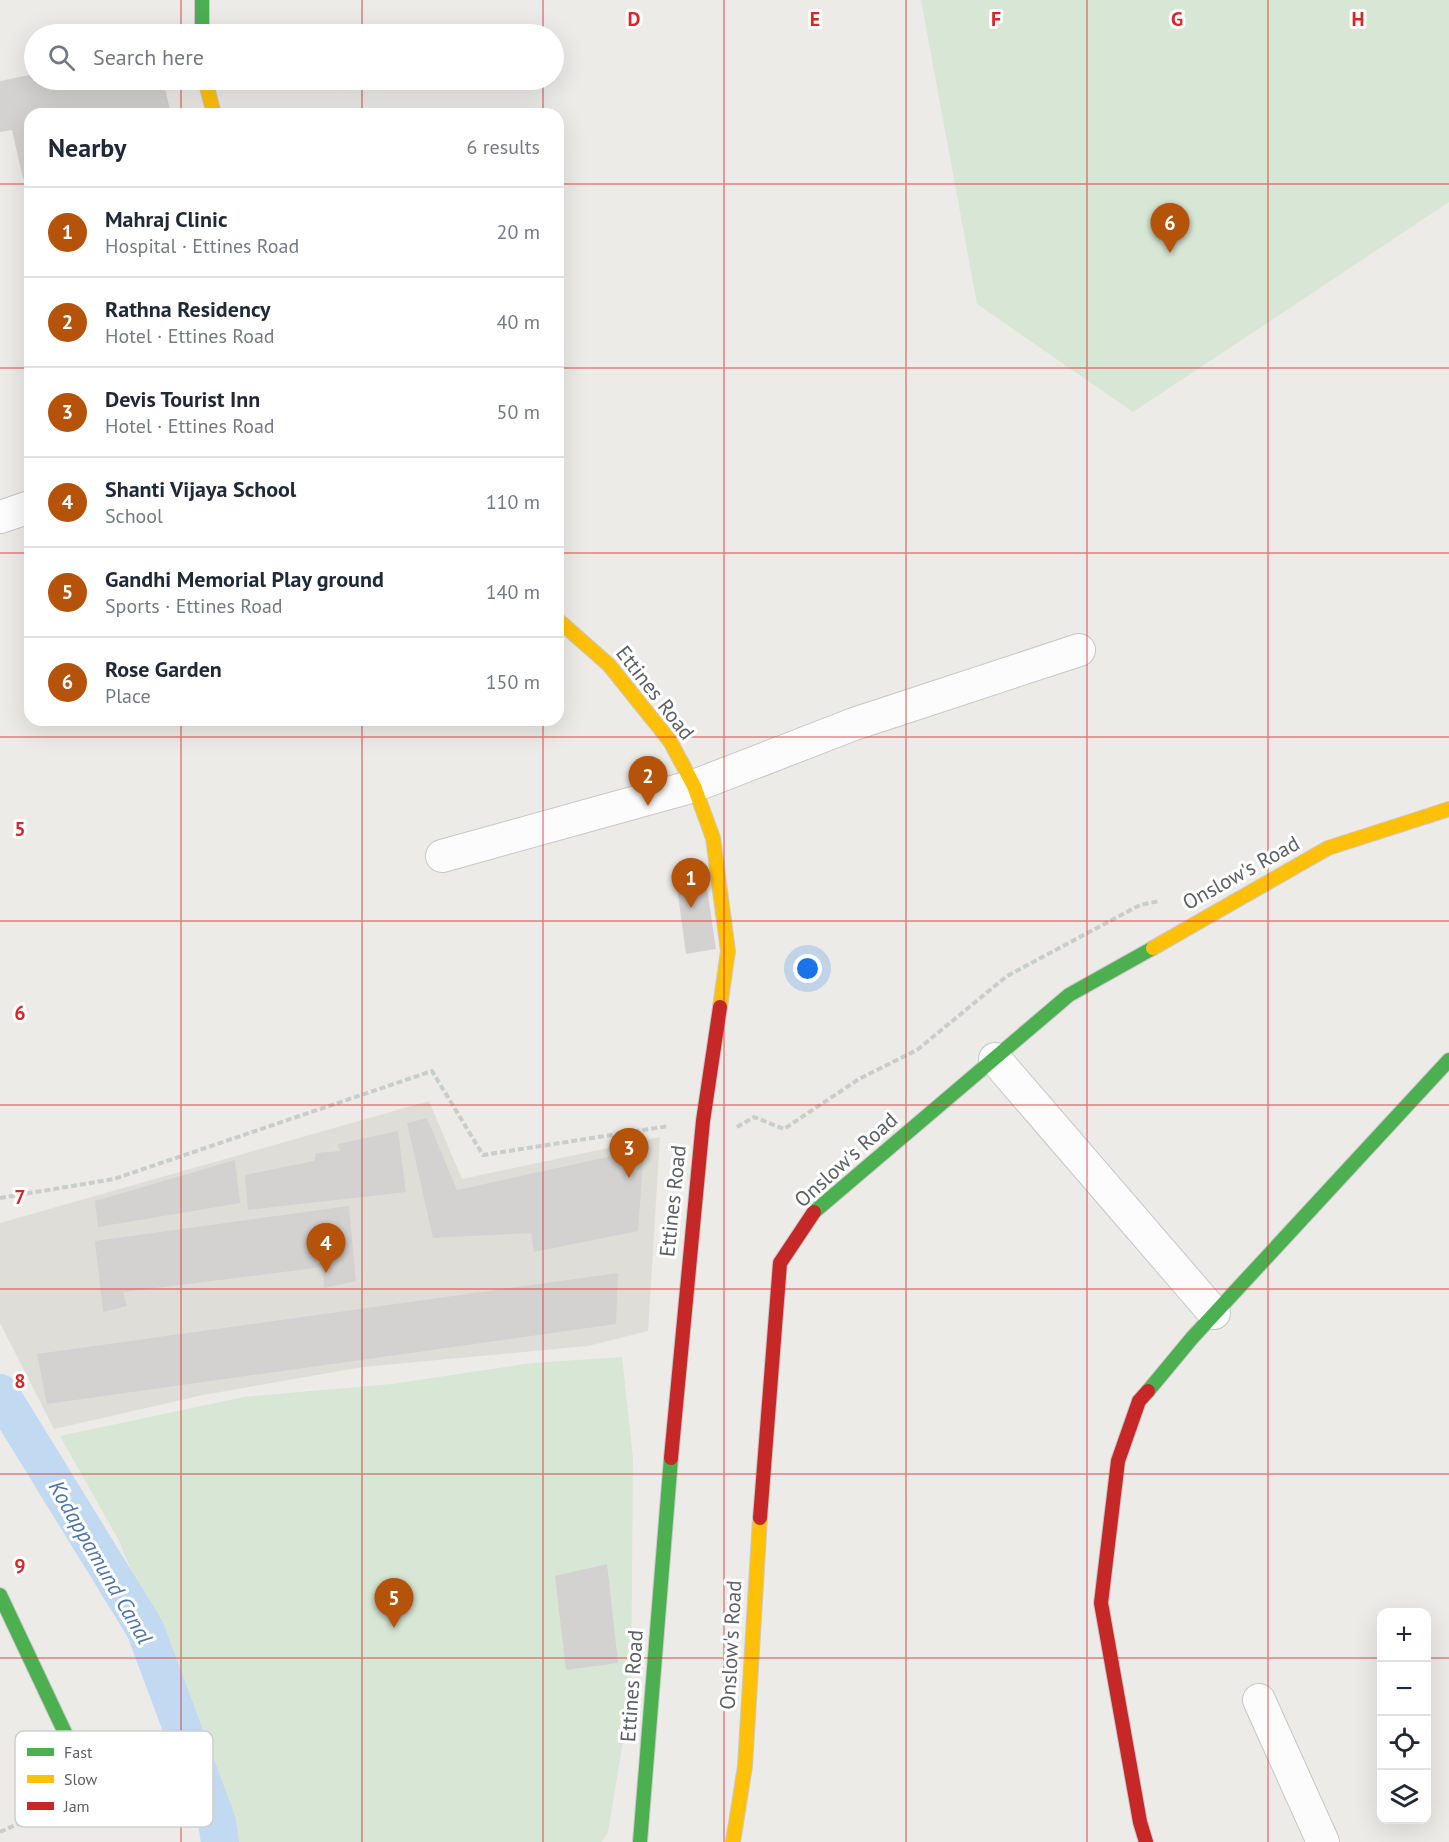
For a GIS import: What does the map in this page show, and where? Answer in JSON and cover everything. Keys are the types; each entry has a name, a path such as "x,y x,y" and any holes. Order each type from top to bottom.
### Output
{"street":[{"path":"202,0 202,24"},
{"path":"208,90 212,108"},
{"path":"0,517 24,509"},
{"name":"Ettines Road","path":"564,625 609,665 670,741 694,786 713,838 728,951 703,1121 678,1369 640,1842"},
{"path":"442,856 694,786 854,724 1079,650"},
{"name":"Onslow's Road","path":"733,1842 745,1766 763,1465 780,1263 814,1212 1069,995 1329,848 1449,809"},
{"path":"995,1059 1214,1313"},
{"path":"1146,1842 1140,1822 1101,1603 1118,1461 1139,1401 1214,1313 1449,1060"},
{"path":"0,1595 65,1731"},
{"path":"1259,1700 1323,1842"}],"path":[{"path":"700,1149 754,1117 784,1129 859,1079 917,1050 1007,976 1140,904 1163,900"},
{"path":"0,1198 114,1179 432,1071 483,1155 703,1121"},
{"path":"0,1832 15,1825"}],"shaded area":[{"path":"429,1101 462,1179 660,1137 648,1331 588,1346 363,1367 203,1395 54,1429 0,1323 0,1223"}],"green space":[{"path":"921,0 1449,0 1449,202 1133,412 977,304"},
{"path":"622,1357 633,1458 631,1692 608,1832 602,1842 230,1842 228,1821 213,1779 213,1731 196,1731 176,1676 118,1539 60,1436 244,1397 392,1384 532,1363"}],"building":[{"path":"24,76 24,90 165,90 170,108 24,108 23,179 12,130 0,132 0,81"},
{"path":"704,868 716,949 686,954 675,872"},
{"path":"427,1118 457,1190 644,1149 638,1231 534,1252 531,1233 433,1238 407,1123"},
{"path":"398,1131 406,1192 248,1210 245,1175 314,1161 316,1153 340,1151 338,1144"},
{"path":"235,1160 240,1203 98,1227 95,1201"},
{"path":"349,1206 356,1281 324,1288 323,1267 123,1292 127,1306 103,1312 95,1241"},
{"path":"618,1273 616,1324 47,1404 37,1354"},
{"path":"607,1564 618,1663 566,1670 555,1576"}],"waterway":[{"name":"Kodappamund Canal","path":"0,1393 145,1629 183,1731"},
{"name":"Kodappamund Canal","path":"213,1811 220,1842"}],"traffic: fast":[{"path":"202,0 202,24"},
{"path":"814,1212 1069,995 1153,948"},
{"path":"1148,1391 1192,1338 1449,1060"},
{"path":"640,1842 671,1458"},
{"path":"0,1595 64,1731"}],"traffic: slow":[{"path":"208,90 212,108"},
{"path":"564,625 609,665 670,741 694,786 713,838 728,951 720,1007"},
{"path":"1153,948 1328,848 1449,809"},
{"path":"733,1842 745,1766 760,1518"}],"traffic: jam":[{"path":"671,1458 703,1121 720,1007"},
{"path":"760,1518 780,1263 814,1212"},
{"path":"1146,1842 1140,1822 1101,1603 1118,1461 1139,1401 1148,1391"}],"place":[{"name":"Rose Garden","path":"1170,253"},
{"name":"Rathna Residency","path":"648,806"},
{"name":"Mahraj Clinic","path":"691,908"},
{"name":"Devis Tourist Inn","path":"629,1178"},
{"name":"Shanti Vijaya School","path":"326,1273"},
{"name":"Gandhi Memorial Play ground","path":"394,1628"}]}
